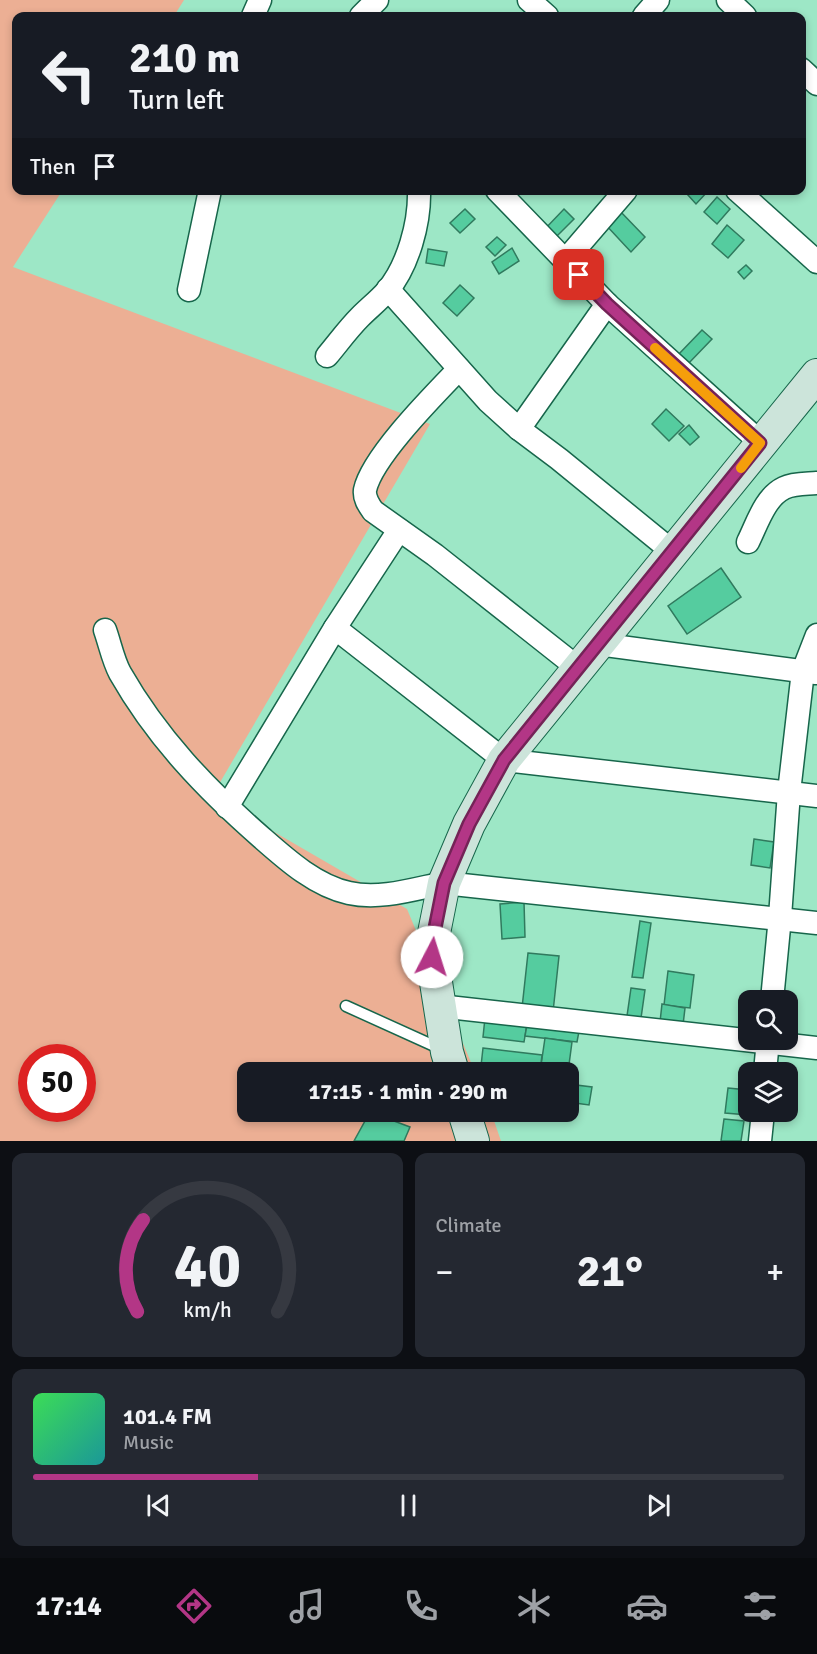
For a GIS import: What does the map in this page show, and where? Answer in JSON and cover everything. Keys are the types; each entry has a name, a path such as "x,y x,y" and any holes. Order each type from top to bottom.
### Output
{"main road":[{"path":"450,1062 432,957 434,933 444,883 469,824 504,760 817,375"},
{"path":"467,1122 473,1141"}],"street":[{"path":"365,12 376,0"},
{"path":"529,0 542,12"},
{"path":"648,12 658,0"},
{"path":"728,0 741,12"},
{"path":"189,290 209,195"},
{"path":"327,356 388,289 406,258 415,235 419,195"},
{"path":"502,195 607,304 760,443"},
{"path":"566,261 622,195"},
{"path":"743,195 817,262"},
{"path":"388,289 488,402 673,552"},
{"path":"519,429 607,304"},
{"path":"459,369 404,428 369,479 364,492 367,503 372,511 435,555 578,669"},
{"path":"748,542 775,494 791,485 817,483"},
{"path":"227,807 335,628 399,530"},
{"path":"335,628 504,760 817,795"},
{"path":"105,630 118,670 159,734 198,779 227,807 286,859 323,884 349,893 372,896 444,883 780,917 817,923"},
{"path":"773,990 789,792 817,635"},
{"path":"598,644 810,672"},
{"path":"439,1006 738,1038"},
{"path":"798,1045 817,1048"},
{"path":"760,1141 762,1122"}],"lane":[{"path":"346,1006 450,1062"}],"shaded area":[{"path":"0,0 184,0 176,12 12,12 12,195 59,195 13,267 430,424 212,796 407,909 471,1062 237,1062 237,1122 494,1122 501,1141 0,1141"}],"building":[{"path":"688,195 704,195 696,204"},
{"path":"717,197 730,209 717,224 704,212"},
{"path":"465,209 475,219 460,233 450,223"},
{"path":"564,209 574,219 552,241 543,231"},
{"path":"619,210 645,237 631,252 605,224"},
{"path":"727,225 744,240 728,258 712,244"},
{"path":"497,237 506,245 495,256 486,247"},
{"path":"512,248 519,261 499,274 492,262"},
{"path":"428,249 447,252 444,266 426,263"},
{"path":"746,265 752,271 744,279 738,272"},
{"path":"460,285 474,298 457,316 443,303"},
{"path":"702,330 712,339 687,365 677,356"},
{"path":"666,409 684,426 669,441 652,424"},
{"path":"689,425 699,437 690,445 679,434"},
{"path":"721,568 741,597 687,634 668,606"},
{"path":"754,839 774,842 770,868 751,865"},
{"path":"524,902 525,937 502,939 500,904"},
{"path":"640,921 651,923 643,978 632,977"},
{"path":"528,953 559,956 553,1012 522,1008"},
{"path":"668,971 694,975 690,1008 664,1005"},
{"path":"631,988 645,990 640,1025 626,1023"},
{"path":"662,1004 685,1008 683,1025 660,1022"},
{"path":"485,1018 527,1024 524,1042 483,1037"},
{"path":"528,1019 580,1026 577,1042 525,1036"},
{"path":"545,1038 572,1042 569,1062 541,1062"},
{"path":"483,1048 542,1055 541,1062 481,1062"},
{"path":"579,1085 592,1087 589,1105 579,1104"},
{"path":"728,1088 738,1089 738,1114 725,1113"},
{"path":"724,1119 744,1122 741,1141 721,1141"},
{"path":"364,1122 397,1122 410,1127 404,1141 354,1141"}],"slow traffic":[{"path":"655,348 760,443 741,468"}],"route":[{"path":"432,957 434,933 444,883 469,824 504,760 760,443 607,304 579,275"}]}
